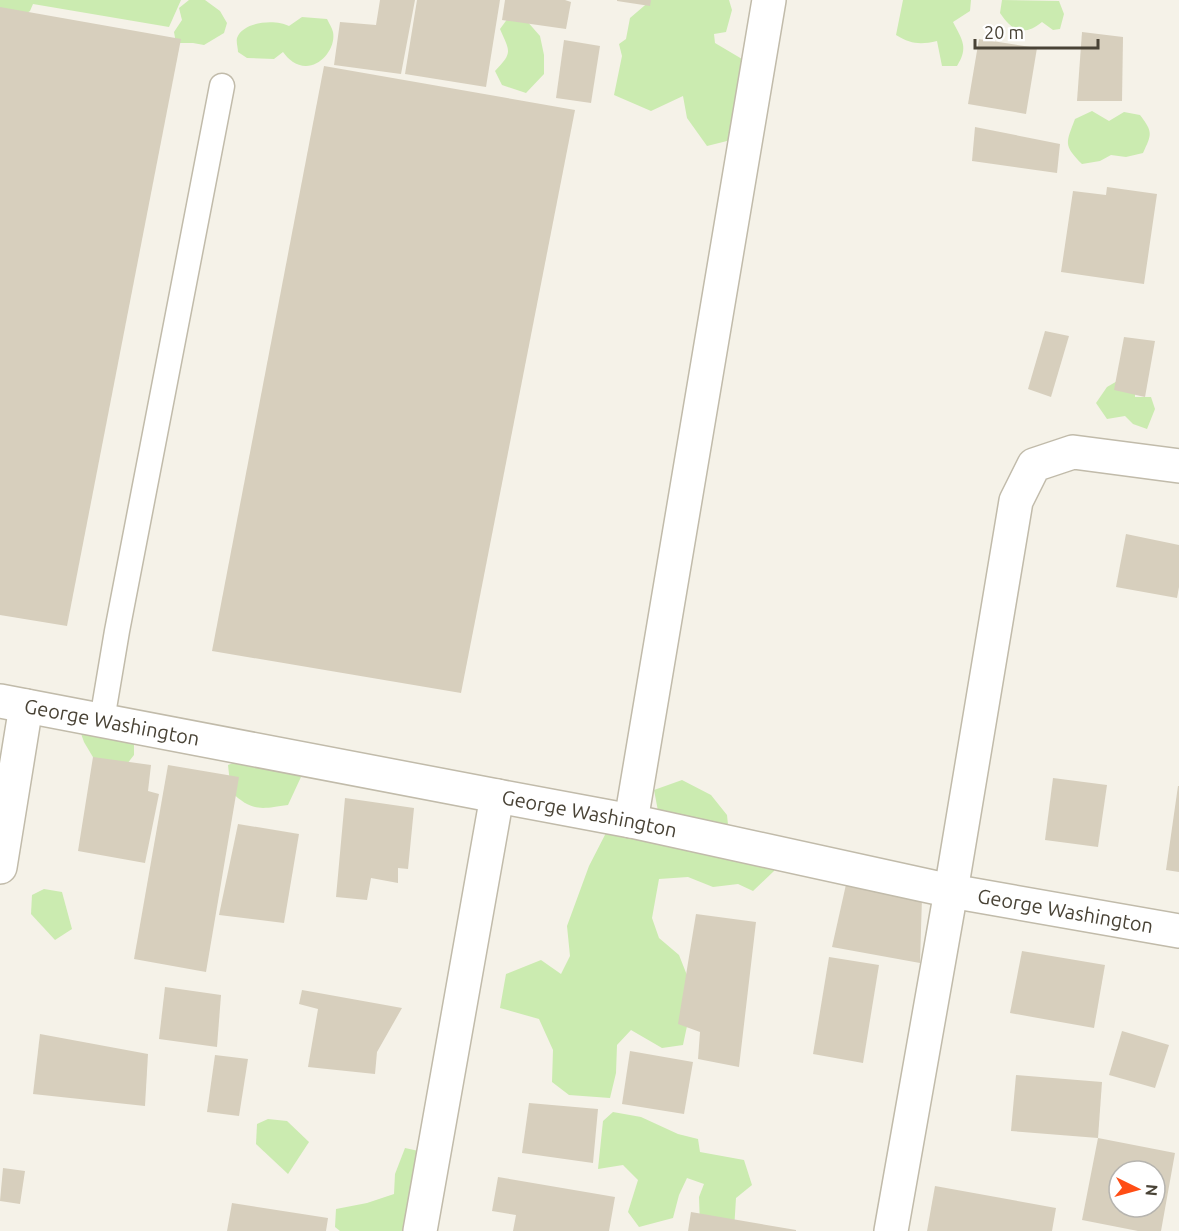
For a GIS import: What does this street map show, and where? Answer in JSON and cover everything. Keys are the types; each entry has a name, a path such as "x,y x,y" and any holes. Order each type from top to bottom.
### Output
{"street":[{"path":"631,821 769,0"},
{"path":"891,1231 1016,501 1034,465 1073,452 1179,466"},
{"path":"0,867 13,703"},
{"name":"George Washington","path":"13,703 631,821 951,891 1179,931"},
{"path":"420,1231 497,796"}],"lane":[{"path":"102,720 117,631 222,86"}],"green space":[{"path":"0,0 181,0 169,27 33,4 30,11 20,17 0,10"},
{"path":"189,0 205,0 220,11 227,23 224,33 204,45 176,43 174,32 182,20 179,8"},
{"path":"651,0 729,0 732,10 726,32 714,34 715,43 742,59 770,101 763,124 731,140 707,146 687,118 683,96 651,111 614,95 622,56 619,44 626,39 630,18"},
{"path":"903,0 971,0 970,11 953,22 963,44 963,54 957,66 942,66 937,41 916,43 896,35"},
{"path":"1002,0 1059,1 1064,14 1060,29 1053,30 1042,22 1030,29 1014,28 1000,13"},
{"path":"302,17 327,19 333,30 330,49 327,55 317,63 299,65 283,52 274,59 247,58 238,52 237,38 246,28 268,22 289,26"},
{"path":"508,18 526,20 540,36 544,55 544,74 526,93 502,85 495,71 505,60 508,52 500,29"},
{"path":"1092,111 1109,121 1124,112 1140,115 1150,133 1143,153 1126,157 1111,155 1100,161 1082,164 1069,148 1068,139 1075,119"},
{"path":"1119,380 1135,386 1135,397 1151,397 1155,409 1147,429 1133,424 1125,416 1107,419 1096,403 1107,387"},
{"path":"79,728 134,736 134,755 123,769 100,769 84,742"},
{"path":"238,761 289,769 301,777 288,805 251,806 231,792 228,765"},
{"path":"682,780 711,795 727,815 730,844 777,859 774,871 753,891 738,884 713,887 688,877 659,879 652,918 659,938 679,955 694,993 683,1045 662,1048 631,1030 617,1045 616,1073 610,1098 569,1095 552,1082 553,1050 539,1019 500,1008 506,974 541,960 561,974 570,956 567,926 589,866 608,829 662,832 654,790"},
{"path":"44,889 62,892 72,929 55,940 31,914 32,895"},
{"path":"613,1112 641,1117 678,1134 698,1139 700,1152 744,1160 752,1185 736,1198 734,1230 700,1227 699,1197 704,1184 687,1178 679,1195 673,1218 639,1227 628,1212 638,1180 623,1165 598,1169 603,1121"},
{"path":"268,1119 287,1121 309,1142 288,1174 256,1144 257,1124"},
{"path":"405,1148 428,1153 413,1231 340,1231 335,1227 336,1209 367,1203 394,1194 395,1174"}],"building":[{"path":"380,0 415,0 401,74 334,65 340,22 376,25"},
{"path":"417,0 500,0 486,87 405,74"},
{"path":"505,0 565,0 571,2 566,29 502,20"},
{"path":"617,0 651,0 650,6"},
{"path":"0,7 181,39 67,626 0,615"},
{"path":"1082,32 1123,37 1122,101 1077,101"},
{"path":"979,39 1037,48 1026,114 968,104"},
{"path":"564,40 600,46 591,103 556,98"},
{"path":"324,66 575,110 461,693 212,651"},
{"path":"975,127 1060,144 1057,173 972,161"},
{"path":"1107,187 1157,194 1144,284 1061,272 1073,191 1106,195"},
{"path":"1045,331 1069,336 1051,397 1028,389"},
{"path":"1124,337 1155,341 1145,397 1114,390"},
{"path":"1126,534 1179,545 1177,598 1116,587"},
{"path":"93,757 151,765 148,791 159,794 145,863 78,851"},
{"path":"168,765 239,777 206,972 134,959"},
{"path":"1053,778 1107,785 1098,847 1045,840"},
{"path":"1179,786 1179,872 1166,870"},
{"path":"345,798 414,808 408,869 398,868 398,883 371,878 367,900 336,897"},
{"path":"238,824 299,834 284,923 219,915"},
{"path":"847,880 922,897 920,963 832,947"},
{"path":"696,914 756,922 739,1067 698,1059 700,1032 678,1024"},
{"path":"1022,951 1105,965 1094,1028 1010,1013"},
{"path":"829,957 879,965 863,1063 813,1054"},
{"path":"165,987 221,995 217,1047 159,1039"},
{"path":"302,990 402,1008 377,1052 375,1074 308,1067 318,1009 299,1004"},
{"path":"1122,1031 1169,1045 1155,1088 1109,1075"},
{"path":"40,1034 148,1054 145,1106 33,1094"},
{"path":"630,1051 693,1062 684,1114 622,1104"},
{"path":"215,1055 248,1059 239,1116 207,1112"},
{"path":"1016,1075 1102,1082 1098,1138 1011,1131"},
{"path":"529,1103 598,1109 593,1163 522,1153"},
{"path":"1098,1138 1175,1153 1167,1198 1167,1159 1107,1159 1107,1219 1163,1219 1161,1231 1138,1231 1082,1220"},
{"path":"3,1168 25,1171 20,1204 0,1201"},
{"path":"498,1177 615,1197 609,1231 513,1231 516,1215 492,1211"},
{"path":"935,1186 1056,1208 1052,1231 927,1231"},
{"path":"232,1203 328,1218 326,1231 227,1231"},
{"path":"691,1212 796,1230 796,1231 688,1231"}]}
